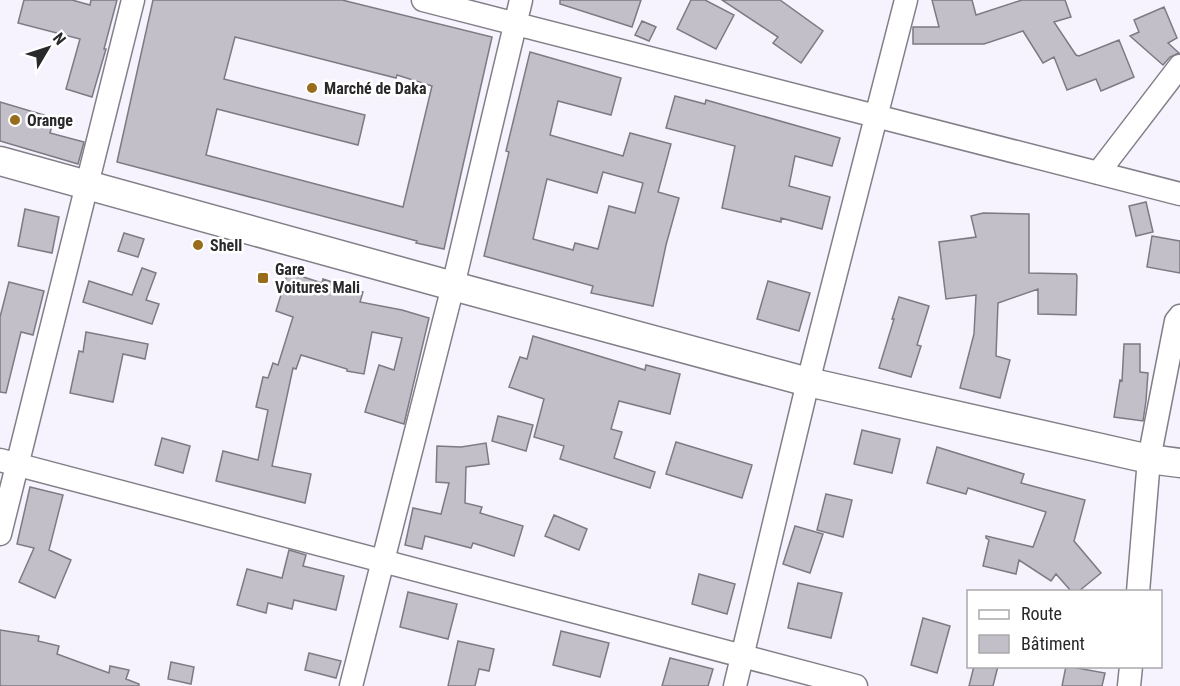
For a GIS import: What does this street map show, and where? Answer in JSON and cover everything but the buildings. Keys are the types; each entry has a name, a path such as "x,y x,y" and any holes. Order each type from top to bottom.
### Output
{"main road":[{"path":"0,161 808,382 1149,459 1180,463"}],"street":[{"path":"0,534 9,462 88,186 133,0"},
{"path":"423,0 1180,194"},
{"path":"351,686 453,286 521,0"},
{"path":"735,686 808,382 906,0"},
{"path":"1098,173 1180,66"},
{"path":"1138,590 1149,459 1176,321 1180,316"},
{"path":"9,462 856,686"},
{"path":"1129,686 1131,668"}],"place":[{"name":"Marché de Daka","path":"312,88"},
{"name":"Orange","path":"15,120"},
{"name":"Shell","path":"198,245"},
{"name":"Gare Voitures Mali","path":"263,278"}]}
